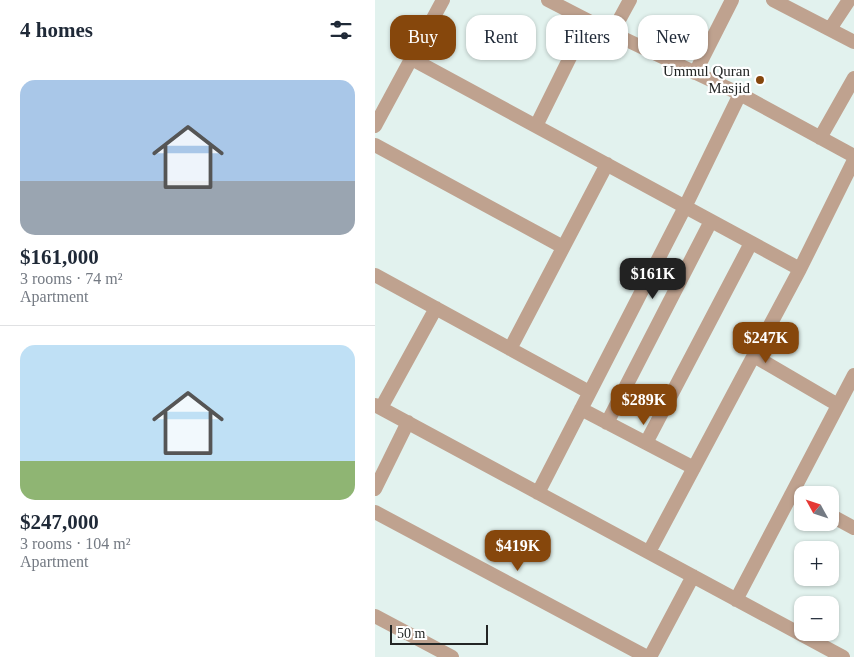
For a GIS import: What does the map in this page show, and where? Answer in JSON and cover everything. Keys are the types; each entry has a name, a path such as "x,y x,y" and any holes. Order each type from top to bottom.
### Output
{"street":[{"path":"435,15 443,0"},
{"path":"548,0 577,15"},
{"path":"622,15 630,0"},
{"path":"695,73 732,0"},
{"path":"773,0 854,42"},
{"path":"830,29 849,0"},
{"path":"628,41 740,94 854,156"},
{"path":"375,126 410,60"},
{"path":"413,60 800,269"},
{"path":"536,126 569,60"},
{"path":"820,138 854,78"},
{"path":"538,493 685,207 740,94"},
{"path":"375,145 563,247"},
{"path":"649,552 800,269 854,160"},
{"path":"509,349 607,164"},
{"path":"607,423 711,221"},
{"path":"646,443 751,243"},
{"path":"375,275 589,392"},
{"path":"436,308 378,407 843,657"},
{"path":"754,356 838,405"},
{"path":"802,486 838,405 854,375"},
{"path":"581,409 694,468"},
{"path":"375,489 408,422"},
{"path":"736,600 794,503"},
{"path":"375,512 648,657 693,576"},
{"path":"839,520 854,528"},
{"path":"375,616 443,655"}],"shaded area":[{"path":"375,0 854,0 854,657 375,657"}],"place":[{"name":"Ummul Quran Masjid","path":"760,80"}]}
